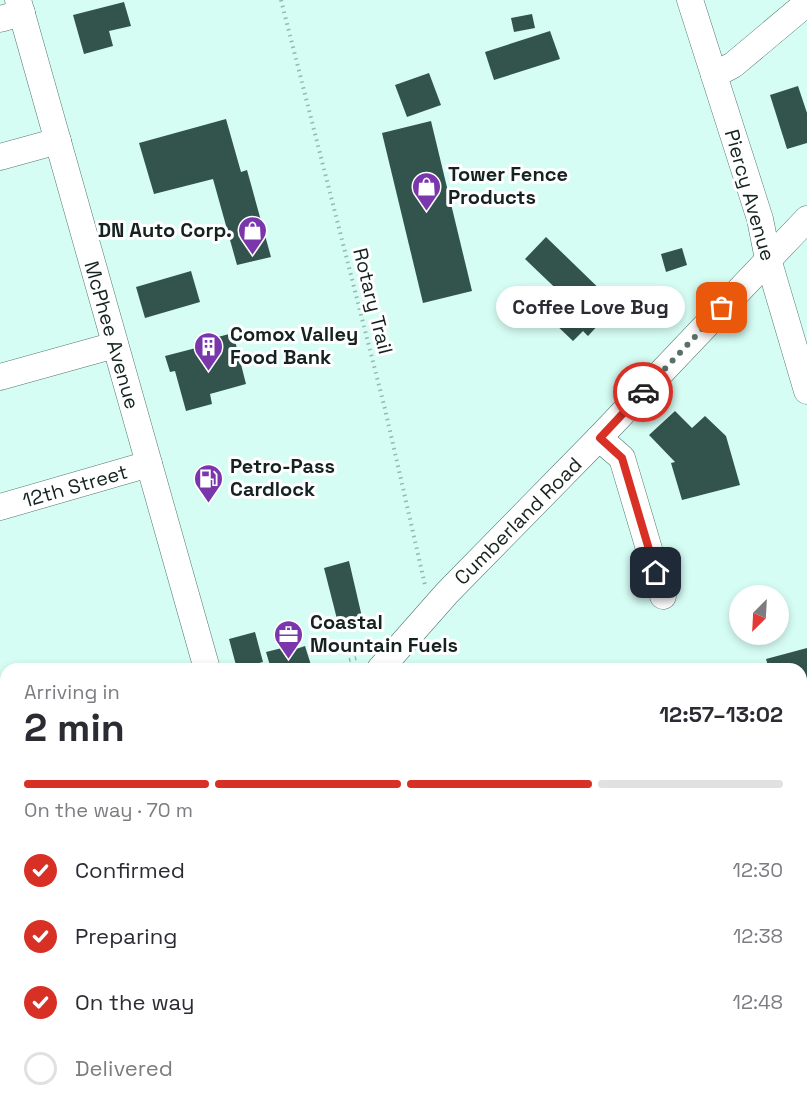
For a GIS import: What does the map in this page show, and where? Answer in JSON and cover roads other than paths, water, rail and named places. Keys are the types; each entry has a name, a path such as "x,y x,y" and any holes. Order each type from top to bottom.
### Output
{"street":[{"name":"Piercy Avenue","path":"690,0 760,219 768,259 807,391"},
{"path":"714,75 733,64 807,3"},
{"name":"McPhee Avenue","path":"13,11 58,141 205,663"},
{"path":"0,157 58,141"},
{"name":"Cumberland Road","path":"385,663 431,612 600,438 807,219"},
{"path":"0,377 116,345"},
{"path":"600,438 622,458 663,596"},
{"name":"12th Street","path":"0,507 149,464"}],"place":[{"name":"Tower Fence Products","path":"427,212"},
{"name":"DN Auto Corp.","path":"253,256"},
{"name":"Coffee Love Bug","path":"722,308"},
{"name":"Comox Valley Food Bank","path":"209,372"},
{"name":"Petro-Pass Cardlock","path":"209,504"},
{"name":"Coastal Mountain Fuels","path":"289,660"}]}
